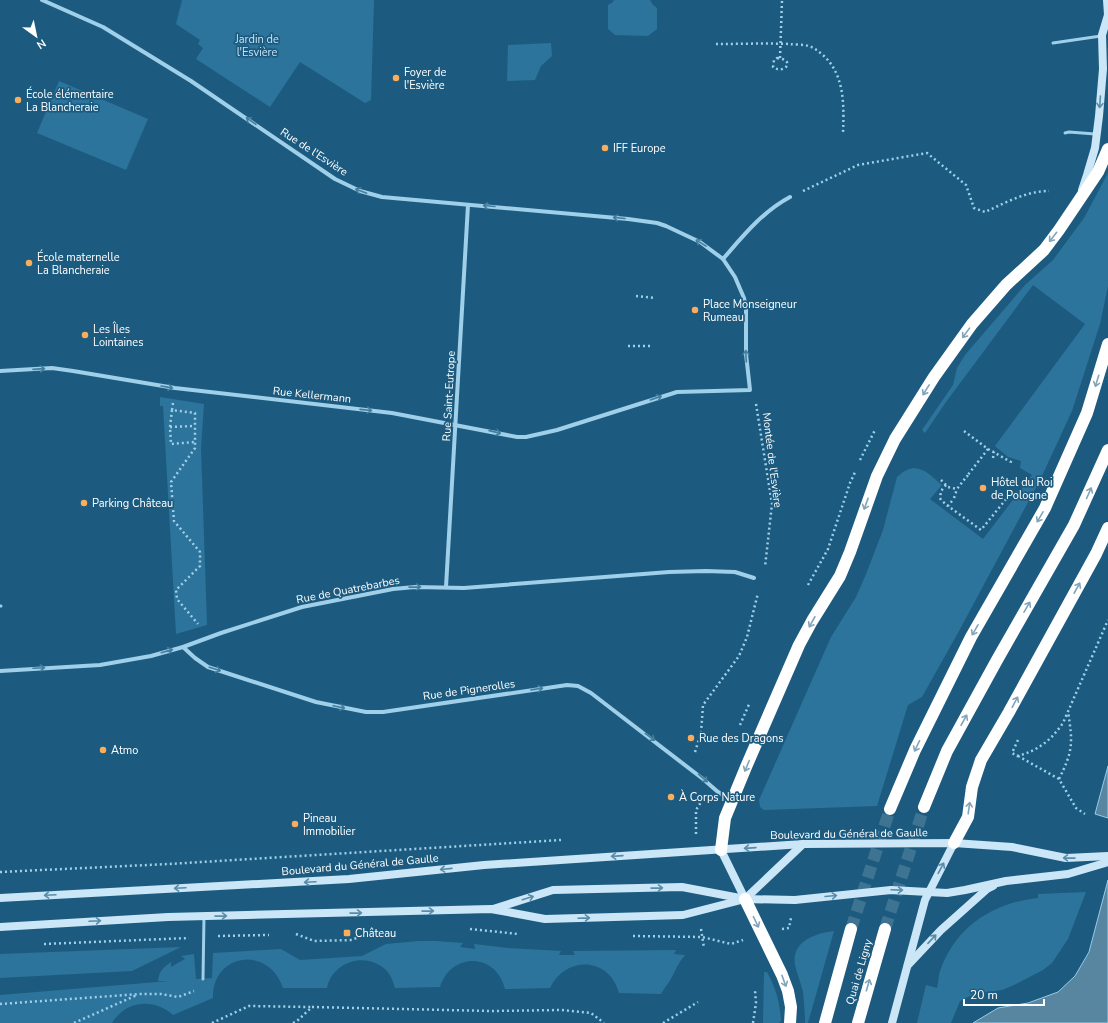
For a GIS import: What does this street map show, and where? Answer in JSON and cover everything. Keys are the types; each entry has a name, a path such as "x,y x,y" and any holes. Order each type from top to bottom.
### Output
{"highway":[{"path":"721,850 725,818 732,801 799,645 840,576 877,476 895,439 934,377 972,324 1006,285 1044,250 1059,230 1098,172 1108,148"},
{"path":"890,809 915,750 971,637 1045,508 1087,413 1108,344"},
{"path":"924,807 947,751 996,660 1074,526 1108,450"},
{"path":"954,843 968,817 972,787 981,760 1096,554 1108,528"},
{"path":"745,898 782,975 788,991 791,1008 790,1023"},
{"name":"Quai de Ligny","path":"825,1023 851,929"},
{"name":"Quai de Ligny","path":"858,1023 885,929"}],"main road":[{"path":"1075,205 1087,175 1095,148 1103,68 1102,35 1108,15 1107,0"},
{"path":"892,1023 928,892 954,843"},
{"name":"Boulevard du Général de Gaulle","path":"0,898 349,880 484,865 803,844 954,843 1012,847 1066,858 1108,856"},
{"path":"0,926 204,916 491,910 545,919 674,915 695,912 745,898 803,844"},
{"path":"721,850 745,898"},
{"path":"491,910 553,890 682,887 745,898 795,900 891,890 947,893 999,882 1068,874 1108,862"},
{"path":"907,966 958,914 988,889 999,882"}],"street":[{"name":"Rue de l'Esvière","path":"42,0 103,27 178,73 342,182 360,191 382,197 628,219 657,223 700,242 722,259"},
{"path":"750,390 746,354 746,305 735,277 722,259 776,204 790,197"},
{"name":"Rue Saint-Eutrope","path":"446,588 468,205"},
{"name":"Rue Kellermann","path":"0,371 52,368 182,389 392,413 456,424 510,436 526,437 557,430 677,392 750,390"},
{"name":"Rue de Quatrebarbes","path":"0,671 100,665 151,656 183,647 302,607 393,589 415,587 464,588 670,572 734,572 754,578"},
{"name":"Rue de Pignerolles","path":"183,647 208,667 316,702 366,712 383,712 567,685 578,686 591,693 690,768 718,792 732,801"}],"lane":[{"path":"1053,43 1102,35"},
{"path":"1065,133 1097,134"},
{"path":"203,979 204,916"}],"path":[{"path":"780,58 782,0"},
{"path":"716,44 808,45 819,52 829,61 839,80 844,103 843,133"},
{"path":"777,58 780,58 786,60 787,64 780,70 773,67 772,63 777,58"},
{"path":"790,197 858,165 927,153 966,185 974,208 985,212 1027,194 1039,191 1049,191"},
{"path":"636,296 655,298"},
{"path":"628,346 650,346"},
{"name":"Montée de l'Esvière","path":"750,390 757,405 772,504 763,574"},
{"path":"173,399 170,427 171,444 195,442"},
{"path":"172,410 195,413 195,448 171,482 174,522 200,552 200,566 176,590 177,599 201,627"},
{"path":"170,427 194,426"},
{"path":"964,430 988,449 1011,462 1010,464"},
{"path":"954,498 957,489 968,477 988,449"},
{"path":"993,458 994,452"},
{"path":"941,480 946,486 957,489"},
{"path":"946,486 941,491 940,498 948,506 981,530 1007,498 1009,489"},
{"path":"948,506 952,501"},
{"path":"690,768 701,733 703,705 739,656 747,637 760,587"},
{"path":"1017,756 1036,749 1046,742 1063,723 1108,620"},
{"path":"1060,779 1071,750 1072,738 1068,711"},
{"path":"1012,753 1060,779 1076,808 1085,814"},
{"path":"696,832 721,850"},
{"path":"0,872 169,864 567,840"},
{"path":"463,928 523,934"},
{"path":"289,934 297,934 314,941 352,940 375,929"},
{"path":"39,945 274,934"},
{"path":"629,936 702,937 704,948"},
{"path":"0,1004 140,994 161,994 178,997 203,987 203,979"},
{"path":"754,1023 756,990"},
{"path":"74,1023 140,994"},
{"path":"663,1023 698,1002"},
{"path":"212,1023 250,1006 491,1011 561,1010 591,1013 604,1023"},
{"path":"293,1023 298,1021 312,1007"}],"green space":[{"name":"Jardin de l'Esvière","path":"182,0 374,0 371,100 365,103 300,62 270,107 196,59 203,48 198,44 200,40 176,24"},
{"path":"614,0 650,0 657,8 657,29 648,36 615,35 608,29 608,5"},
{"path":"551,43 552,56 541,66 535,80 507,81 508,45"},
{"path":"59,81 148,119 126,170 37,133"},
{"path":"1108,173 1108,286 1100,324 1072,411 1041,478 959,631 922,697 908,705 877,806 764,810 760,807 759,800 831,637 856,597 866,574 883,530 897,477 910,469 916,468 926,472 942,485 930,499 983,539 1032,475 1020,468 1021,461 1008,457 995,446 1085,324 1033,285 946,402 925,433 922,430 953,385 957,368 965,355 1025,285 1053,260 1084,218"},
{"path":"160,397 204,404 201,448 207,625 176,634 163,406 160,406"},
{"path":"1086,892 1068,939 1052,963 1043,970 1002,990 974,994 960,1001 951,1023 917,1023 926,985 937,988 940,971 947,955 966,929 991,911 1006,905 1038,898 1038,894"},
{"path":"834,931 808,1023 805,1023 803,992 795,965 797,950 806,940 819,934"},
{"path":"419,941 463,943 460,947 475,949 474,944 508,948 561,951 559,955 575,955 573,951 676,950 674,954 685,955 661,994 619,993 614,981 606,972 597,967 586,965 576,966 566,970 557,978 550,988 505,989 500,977 493,968 483,963 473,961 463,962 454,967 446,976 440,987 395,988 392,978 385,969 377,964 359,960 342,966 335,972 330,979 327,988 283,988 276,974 266,965 254,960 242,960 231,964 221,972 215,983 213,998 173,1015 157,1006 141,1004 132,1006 125,1010 118,1015 112,1023 0,1023 0,995 169,981 158,981 160,972 171,962 171,967 185,959 181,956 194,954 196,979 212,978 213,953 281,949 300,960 362,956 386,944"},
{"path":"181,947 132,971 0,978 0,954"},
{"path":"764,972 767,972 777,996 781,1021 779,1023 763,1023"}],"shaded area":[{"path":"1108,766 1108,818 1095,814"},
{"path":"1108,880 1108,1023 973,1023 998,1008 1028,1003 1058,992 1075,976 1089,952"}],"tunnel":[{"path":"885,929 924,807"},
{"path":"851,929 890,809"}],"place":[{"name":"Foyer de l'Esvière","path":"396,78"},
{"name":"École élémentaire La Blancheraie","path":"18,100"},
{"name":"IFF Europe","path":"605,148"},
{"name":"École maternelle La Blancheraie","path":"29,263"},
{"name":"Place Monseigneur Rumeau","path":"695,310"},
{"name":"Les Îles Lointaines","path":"85,335"},
{"name":"Hôtel du Roi de Pologne","path":"983,488"},
{"name":"Parking Château","path":"84,503"},
{"name":"Rue des Dragons","path":"691,738"},
{"name":"Atmo","path":"103,750"},
{"name":"À Corps Nature","path":"671,797"},
{"name":"Pineau Immobilier","path":"295,824"},
{"name":"Château","path":"347,933"}]}
